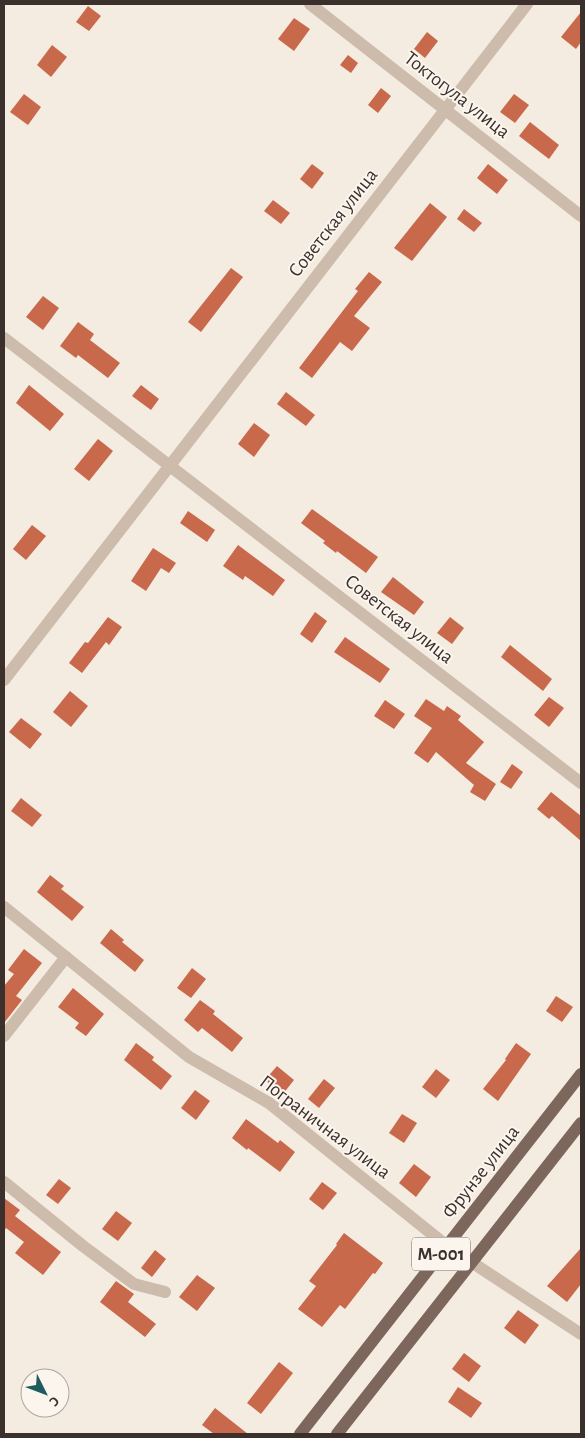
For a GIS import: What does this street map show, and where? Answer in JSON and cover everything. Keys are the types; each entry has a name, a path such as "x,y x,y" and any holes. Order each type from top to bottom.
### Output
{"main road":[{"name":"Фрунзе улица","path":"300,1434 581,1074"},
{"name":"M-001","path":"337,1434 581,1122"}],"street":[{"name":"Токтогула улица","path":"310,4 581,216"},
{"name":"Советская улица","path":"4,680 527,4"},
{"name":"Советская улица","path":"4,338 581,784"},
{"name":"Пограничная улица","path":"4,907 189,1057 269,1103 447,1246 581,1334"},
{"path":"4,1036 66,957"},
{"path":"4,1182 83,1246 134,1284 165,1292"}],"building":[{"path":"88,6 101,16 89,31 76,22"},
{"path":"581,12 581,42 576,49 561,37"},
{"path":"294,18 310,29 294,51 278,39"},
{"path":"427,32 438,41 425,58 414,49"},
{"path":"52,45 67,57 51,77 37,65"},
{"path":"348,55 358,63 351,73 340,65"},
{"path":"381,88 391,96 378,113 368,105"},
{"path":"24,94 41,107 28,125 10,112"},
{"path":"514,94 529,105 515,123 500,112"},
{"path":"530,122 559,145 549,159 519,136"},
{"path":"312,164 324,173 312,189 300,179"},
{"path":"488,164 508,180 497,194 477,178"},
{"path":"273,200 290,213 281,224 264,211"},
{"path":"430,203 447,217 412,261 394,248"},
{"path":"464,209 482,223 474,232 457,219"},
{"path":"231,268 243,277 201,332 188,322"},
{"path":"369,272 382,282 354,316 370,328 352,351 340,342 312,378 299,368 358,291 355,289"},
{"path":"43,296 59,308 43,330 26,317"},
{"path":"78,322 94,334 90,340 120,363 108,378 78,355 76,358 60,346"},
{"path":"29,385 64,414 50,431 16,403"},
{"path":"141,385 159,399 151,410 132,396"},
{"path":"286,392 315,415 306,426 277,404"},
{"path":"254,423 270,435 254,457 238,444"},
{"path":"98,439 113,451 89,481 74,469"},
{"path":"312,509 378,557 366,573 323,543 325,541 301,523"},
{"path":"188,511 215,530 207,542 180,523"},
{"path":"32,525 46,536 26,560 13,549"},
{"path":"238,545 285,580 273,596 245,576 243,580 223,566"},
{"path":"153,548 176,563 169,573 161,568 146,591 131,581"},
{"path":"393,577 424,602 414,615 381,592"},
{"path":"315,612 327,621 312,643 300,634"},
{"path":"108,617 122,627 109,645 106,642 82,673 69,663 85,642 88,643"},
{"path":"450,617 464,628 452,644 437,633"},
{"path":"345,637 390,669 380,683 334,652"},
{"path":"510,645 552,679 543,691 501,657"},
{"path":"70,691 88,706 71,727 53,712"},
{"path":"549,697 564,708 549,727 534,715"},
{"path":"426,699 444,711 447,706 461,716 458,720 484,742 466,763 496,784 485,801 470,792 474,785 436,752 428,763 414,753 432,728 414,716"},
{"path":"385,700 405,714 394,729 374,716"},
{"path":"21,718 42,734 30,749 9,732"},
{"path":"512,764 523,772 511,789 500,782"},
{"path":"551,792 581,816 581,841 552,816 549,819 537,809"},
{"path":"21,798 42,815 32,827 11,811"},
{"path":"50,875 64,886 61,889 84,907 72,921 37,892"},
{"path":"111,929 124,940 122,942 144,960 135,972 100,943"},
{"path":"24,949 42,963 16,996 22,1000 4,1023 4,986 14,974 8,970"},
{"path":"192,968 206,979 191,998 177,988"},
{"path":"73,988 104,1014 86,1036 75,1028 79,1023 58,1007"},
{"path":"556,996 573,1007 562,1022 546,1011"},
{"path":"200,1000 215,1011 213,1014 243,1038 232,1052 202,1028 198,1032 184,1020"},
{"path":"136,1043 154,1057 152,1060 172,1076 161,1090 124,1060"},
{"path":"516,1043 531,1054 498,1101 483,1089 506,1060"},
{"path":"277,1066 294,1080 283,1094 265,1080"},
{"path":"436,1069 450,1080 436,1098 422,1087"},
{"path":"324,1079 335,1088 319,1108 308,1099"},
{"path":"195,1090 210,1101 196,1120 181,1108"},
{"path":"402,1114 417,1123 404,1143 389,1133"},
{"path":"246,1119 278,1143 280,1140 295,1152 280,1172 232,1138"},
{"path":"414,1164 431,1177 416,1197 399,1183"},
{"path":"59,1179 71,1188 58,1204 46,1195"},
{"path":"322,1182 337,1193 323,1210 309,1199"},
{"path":"4,1198 20,1210 15,1216 61,1252 43,1275 15,1253 24,1242 6,1228 4,1231"},
{"path":"116,1211 132,1223 118,1241 102,1229"},
{"path":"344,1233 383,1263 345,1309 340,1305 322,1327 298,1309 316,1286 309,1281"},
{"path":"581,1248 581,1284 567,1302 547,1286"},
{"path":"155,1250 166,1259 152,1277 141,1268"},
{"path":"197,1275 215,1288 197,1311 179,1297"},
{"path":"116,1281 134,1294 128,1302 156,1324 145,1337 100,1302"},
{"path":"518,1310 539,1325 525,1344 504,1328"},
{"path":"464,1353 481,1366 469,1382 452,1369"},
{"path":"279,1362 293,1373 261,1414 247,1403"},
{"path":"458,1387 482,1403 471,1418 448,1402"},
{"path":"215,1408 248,1434 214,1434 202,1425"}]}
